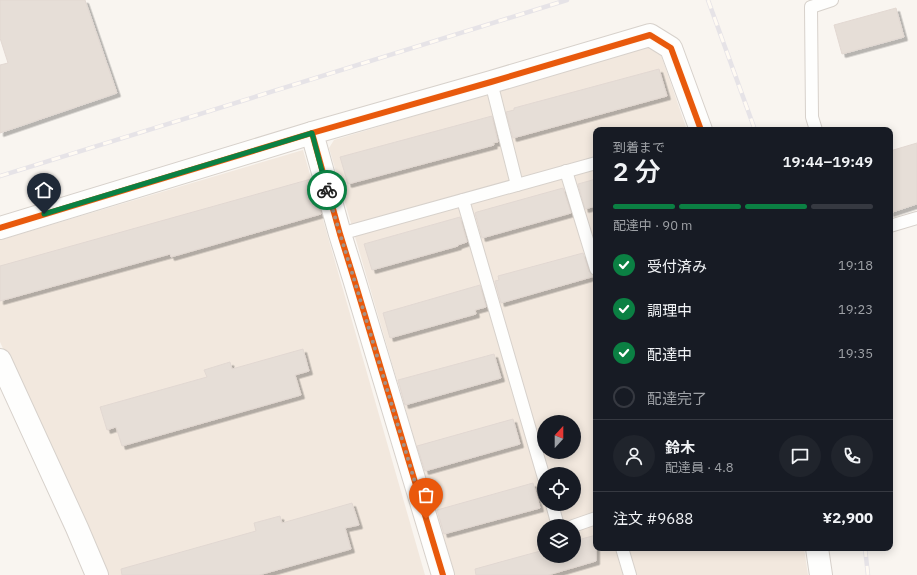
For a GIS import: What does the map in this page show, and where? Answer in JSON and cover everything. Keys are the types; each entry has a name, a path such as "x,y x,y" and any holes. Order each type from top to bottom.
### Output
{"street":[{"path":"0,228 312,133 650,35 671,48 700,127"},
{"path":"312,133 340,234 443,575"},
{"path":"0,360 74,521 97,575"},
{"path":"817,551 821,575"}],"lane":[{"path":"815,127 812,117 811,7 832,0"},
{"path":"491,82 517,185"},
{"path":"340,234 593,164"},
{"path":"566,171 593,259"},
{"path":"463,200 541,467"},
{"path":"893,225 917,218"},
{"path":"581,523 593,519"},
{"path":"623,551 630,575"}],"shaded area":[{"path":"647,46 661,55 686,127 593,127 593,551 804,551 808,575 454,575 329,148 334,140"},
{"path":"303,150 425,575 108,575 0,342 0,240"}],"building":[{"path":"0,0 85,0 117,93 0,133 0,65 8,63 0,38"},
{"path":"896,8 904,37 842,54 834,25"},
{"path":"659,69 667,96 513,138 506,112 514,110 514,108"},
{"path":"492,116 498,142 493,143 494,145 348,184 340,157"},
{"path":"917,143 917,204 893,212 893,150"},
{"path":"311,179 321,214 171,257 170,254 0,301 0,266"},
{"path":"593,180 593,207 585,209 578,184"},
{"path":"563,188 571,213 482,238 475,213"},
{"path":"460,217 467,242 458,246 372,270 364,244"},
{"path":"583,253 589,272 593,275 593,277 501,303 495,281 499,280 498,276"},
{"path":"480,285 486,307 475,310 476,314 390,338 383,313"},
{"path":"303,349 309,371 295,375 301,395 122,446 116,427 107,430 100,407 207,377 204,370 230,362 232,369"},
{"path":"494,354 501,378 405,405 398,380"},
{"path":"513,419 520,444 425,471 417,446"},
{"path":"533,483 537,497 537,509 444,534 437,510"},
{"path":"352,503 359,525 345,528 351,549 259,575 122,575 121,569 256,531 254,523 280,516 282,523"},
{"path":"593,536 593,551 596,551 596,561 548,575 476,575 475,569 537,552 537,563 581,563 581,539"}],"railway":[{"path":"0,176 567,0"},
{"path":"708,0 754,127"},
{"path":"865,551 868,575"}],"cycle path":[{"path":"0,228 312,133 650,35 671,48 700,127"},
{"path":"312,133 340,234 443,575"}],"way so far":[{"path":"327,190 426,519"}],"route":[{"path":"44,214 312,133 327,190"}]}
